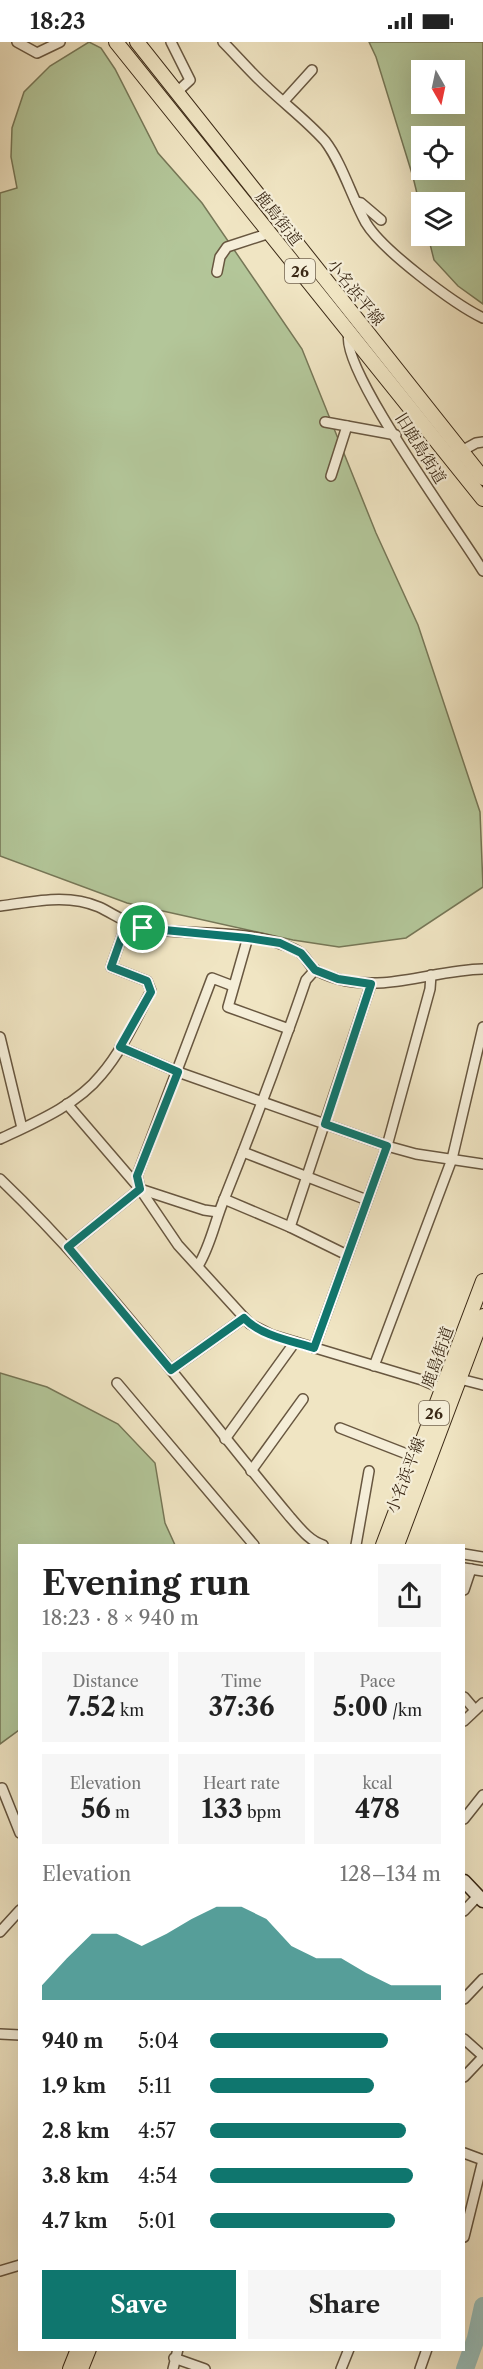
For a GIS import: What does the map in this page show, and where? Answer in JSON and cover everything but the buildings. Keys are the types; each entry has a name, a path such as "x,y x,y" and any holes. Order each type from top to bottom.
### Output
{"main road":[{"name":"鹿島街道","path":"116,42 349,334 457,454 483,500"},
{"name":"小名浜平線","path":"137,42 339,297 457,454 483,478"},
{"name":"鹿島街道","path":"382,1544 443,1389 454,1377 483,1281"},
{"name":"小名浜平線","path":"401,1544 454,1377 483,1316"},
{"path":"70,2369 77,2351"},
{"path":"81,2369 88,2351"}],"street":[{"path":"17,42 37,52 60,42"},
{"path":"171,42 190,80 177,92"},
{"path":"223,42 258,79 310,124 326,142 377,239 411,269 483,318"},
{"path":"284,101 312,70"},
{"path":"356,202 361,203 381,220"},
{"path":"218,272 220,257 227,247 270,233"},
{"name":"旧鹿島街道","path":"349,334 348,344 358,371 483,572"},
{"path":"325,422 396,435"},
{"path":"331,476 347,426"},
{"path":"457,454 476,443 483,442"},
{"path":"0,906 49,900 73,900 99,907 143,928 280,943 301,953 315,970 338,979 371,984 394,982 458,969 483,969"},
{"path":"0,1139 67,1104 101,1076 120,1047 151,992 147,981 111,967 127,922"},
{"path":"248,938 228,1007 289,1029"},
{"path":"198,1266 205,1254 218,1212 263,1103 306,980 315,970"},
{"path":"314,1348 387,1146 430,989 431,975"},
{"path":"140,1189 137,1176 212,978 233,986"},
{"path":"290,1227 371,984"},
{"path":"374,1366 452,1159 483,1027"},
{"path":"0,1037 22,1128"},
{"path":"120,1047 178,1072 387,1146 416,1154 483,1164"},
{"path":"67,1104 140,1189 178,1245 250,1324 295,1342 422,1380 443,1389"},
{"path":"243,1152 368,1200"},
{"path":"0,1179 68,1247 171,1370 251,1471 303,1532 318,1544"},
{"path":"140,1189 204,1210 218,1212"},
{"path":"68,1247 140,1189"},
{"path":"224,1199 290,1227 347,1255"},
{"path":"171,1370 244,1318"},
{"path":"225,1438 295,1342"},
{"path":"454,1377 483,1385"},
{"path":"117,1383 253,1544"},
{"path":"251,1471 303,1399"},
{"path":"340,1428 417,1458"},
{"path":"356,1544 369,1471"},
{"path":"465,1554 483,1557"},
{"path":"467,1569 483,1571"},
{"path":"465,1698 475,1710"},
{"path":"465,1720 483,1703"},
{"path":"2,1788 18,1828"},
{"path":"465,1818 482,1799"},
{"path":"465,1882 480,1898 465,1910"},
{"path":"0,1932 18,1912"},
{"path":"10,1921 18,1924"},
{"path":"465,1998 482,1982"},
{"path":"0,2034 18,2035"},
{"path":"465,2040 483,2056 465,2076"},
{"path":"465,2153 483,2160 465,2233"},
{"path":"0,2271 18,2266"},
{"path":"341,2369 348,2351"},
{"path":"420,2369 426,2351"},
{"path":"173,2369 176,2353 205,2369"}],"green space":[{"path":"89,42 101,48 115,69 158,153 202,203 302,349 376,533 418,625 480,812 483,887 406,938 339,947 293,940 127,903 0,856 0,193 17,188 11,157 12,128 24,92 50,66"},
{"path":"369,42 483,42 483,304 458,286 434,260 430,246 465,246 465,192 417,192 414,180 465,180 465,126 411,126 411,171 376,57"},
{"path":"0,1373 47,1387 118,1424 155,1463 165,1523 175,1544 18,1544 18,1731 0,1744"}],"waterway":[{"path":"465,2369 476,2338 483,2306"}],"route":[{"path":"127,922 143,928 280,943 301,953 315,970 338,979 371,984 325,1124 387,1146 314,1348 272,1335 250,1324 244,1318 171,1370 68,1247 140,1189 137,1176 178,1072 120,1047 151,992 147,981 111,967 127,922"}]}
